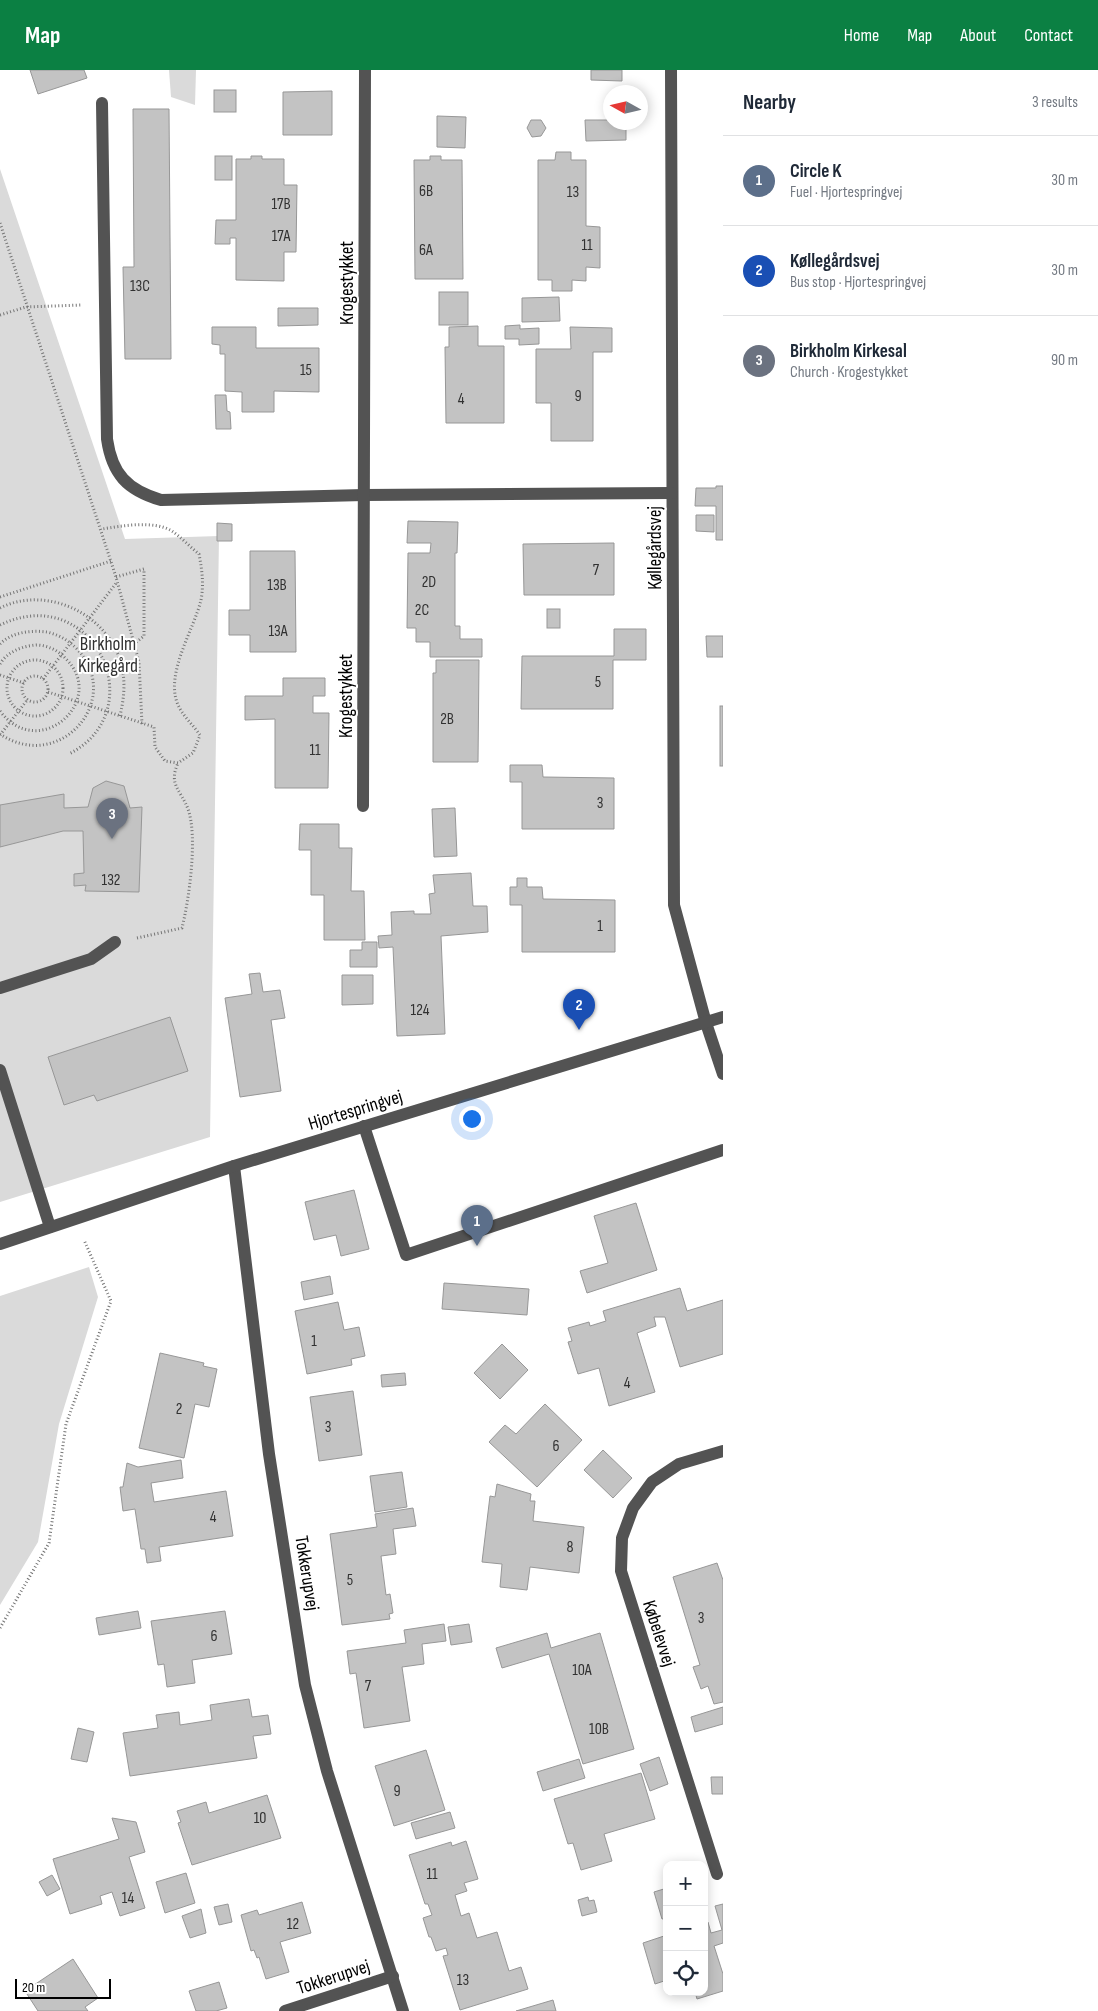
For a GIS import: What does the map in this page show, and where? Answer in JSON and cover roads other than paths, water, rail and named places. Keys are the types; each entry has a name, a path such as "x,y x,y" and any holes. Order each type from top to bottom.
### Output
{"street":[{"name":"Krogestykket","path":"363,806 365,70"},
{"name":"Køllegårdsvej","path":"670,70 674,906 706,1023 723,1074"},
{"path":"102,103 106,397 110,460 127,483 143,495 161,500 364,495 672,493"},
{"path":"0,988 91,959 115,942"},
{"name":"Hjortespringvej","path":"0,1244 234,1166 723,1017"},
{"path":"0,1070 50,1227"},
{"path":"364,1126 406,1255 723,1150"},
{"name":"Tokkerupvej","path":"234,1166 269,1454 293,1596 305,1685 328,1771 403,2011"},
{"name":"Købelevvej","path":"717,1874 621,1571 624,1530 632,1508 652,1482 679,1464 723,1451"},
{"name":"Tokkerupvej","path":"285,2011 393,1976"}],"place":[{"name":"Birkholm Kirkesal","path":"112,839"},
{"name":"Køllegårdsvej","path":"579,1030"},
{"name":"Circle K","path":"477,1246"}],"park label":[{"name":"Birkholm Kirkegård","path":"108,654"}]}
